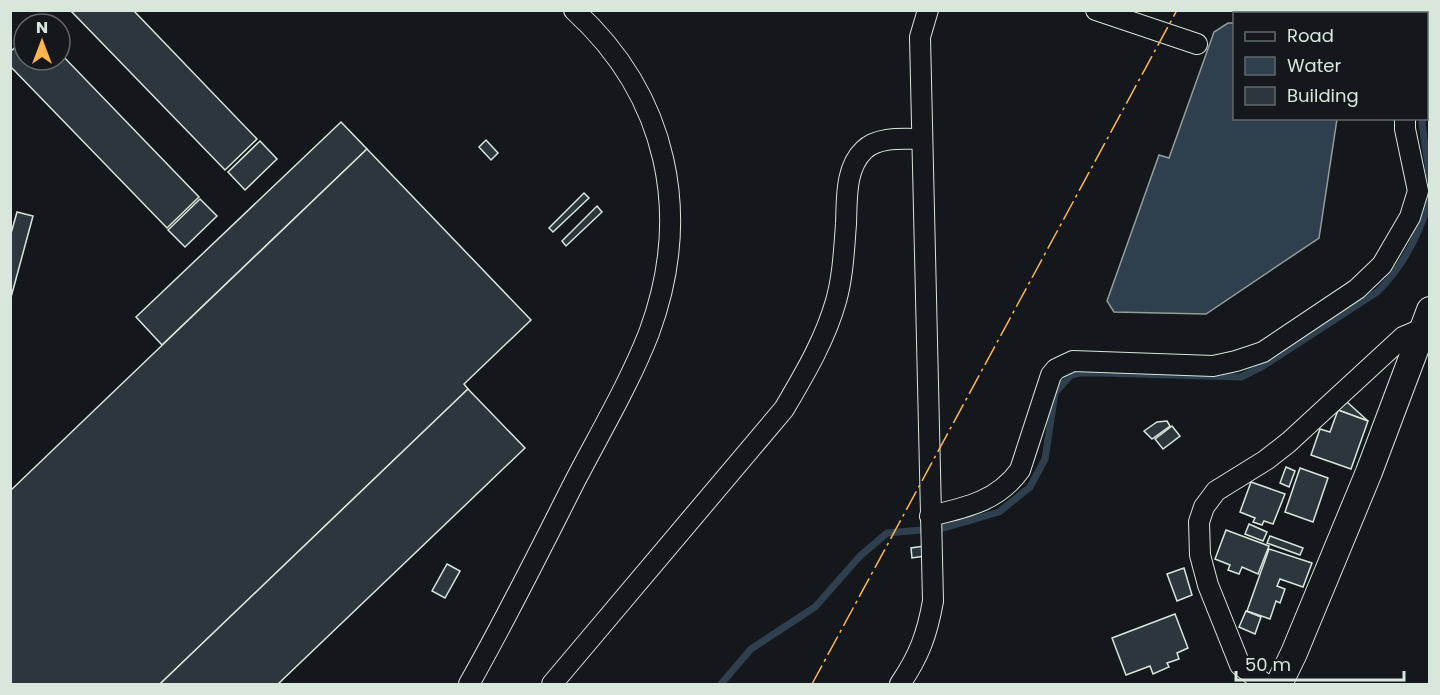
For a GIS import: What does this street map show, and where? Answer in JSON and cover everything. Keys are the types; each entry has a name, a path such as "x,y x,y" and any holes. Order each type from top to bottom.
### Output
{"street":[{"path":"469,684 637,362 656,310 667,267 670,198 658,136 627,71 574,10"},
{"path":"900,684 915,662 927,633 933,601 920,37 928,10"},
{"path":"1096,10 1197,44"},
{"path":"930,526 997,494 1011,482 1020,470 1051,375 1065,363 1073,361 1213,366 1236,361 1263,352 1357,289 1382,265 1410,217 1418,191 1405,129 1406,120"},
{"path":"552,684 784,409 807,369 836,301 843,268 848,184 855,163 865,148 883,140 922,139"},
{"path":"1265,684 1240,665 1208,585 1200,555 1199,522 1204,507 1216,491 1290,442 1402,337 1426,319"},
{"path":"1279,684 1369,472 1426,319"}],"water":[{"path":"1228,23 1233,23 1233,120 1337,120 1319,238 1206,314 1114,312 1107,301 1159,155 1169,158 1214,32"}],"building":[{"path":"70,10 133,10 257,139 225,170"},
{"path":"12,50 12,68 10,66"},
{"path":"72,65 199,197 167,228 16,72 72,72"},
{"path":"341,122 367,149 162,345 136,317"},
{"path":"486,140 498,153 491,160 479,147"},
{"path":"260,141 277,159 245,190 228,172"},
{"path":"367,149 531,320 464,384 468,389 160,684 10,684 10,491"},
{"path":"584,193 589,198 553,232 549,228"},
{"path":"200,199 217,216 185,247 168,230"},
{"path":"597,206 602,212 566,246 562,241"},
{"path":"17,212 33,216 10,301 10,237"},
{"path":"468,389 525,448 278,684 160,684"},
{"path":"1347,402 1368,421 1338,410"},
{"path":"1338,410 1368,421 1351,469 1311,455 1320,429 1330,432"},
{"path":"1167,421 1170,426 1152,439 1144,431 1157,422"},
{"path":"1172,426 1180,436 1163,449 1155,439"},
{"path":"1286,467 1295,471 1289,487 1280,483"},
{"path":"1300,468 1328,478 1313,522 1285,512"},
{"path":"1251,482 1285,494 1273,524 1264,521 1262,525 1253,522 1255,518 1240,512"},
{"path":"1249,524 1267,532 1263,541 1245,534"},
{"path":"1226,530 1269,546 1258,574 1242,567 1239,574 1228,570 1230,565 1215,559"},
{"path":"1270,536 1303,548 1300,555 1267,543"},
{"path":"924,546 925,556 912,558 911,548"},
{"path":"1269,549 1312,563 1303,587 1280,579 1277,586 1285,589 1280,603 1276,601 1270,619 1247,611"},
{"path":"447,564 460,571 445,598 432,591"},
{"path":"1184,568 1192,595 1177,601 1167,574"},
{"path":"1246,611 1261,617 1255,634 1239,627"},
{"path":"1175,614 1188,648 1177,653 1179,659 1167,663 1169,667 1153,674 1150,666 1126,675 1112,638"}],"waterway":[{"path":"1423,120 1430,178"},
{"path":"721,684 751,649 815,607 860,556 887,533 944,528 999,512 1030,487 1045,459 1055,393 1071,375 1100,373 1241,377 1263,366 1377,292 1395,272 1410,249 1430,198"}],"power":[{"path":"812,684 1177,10"}]}
